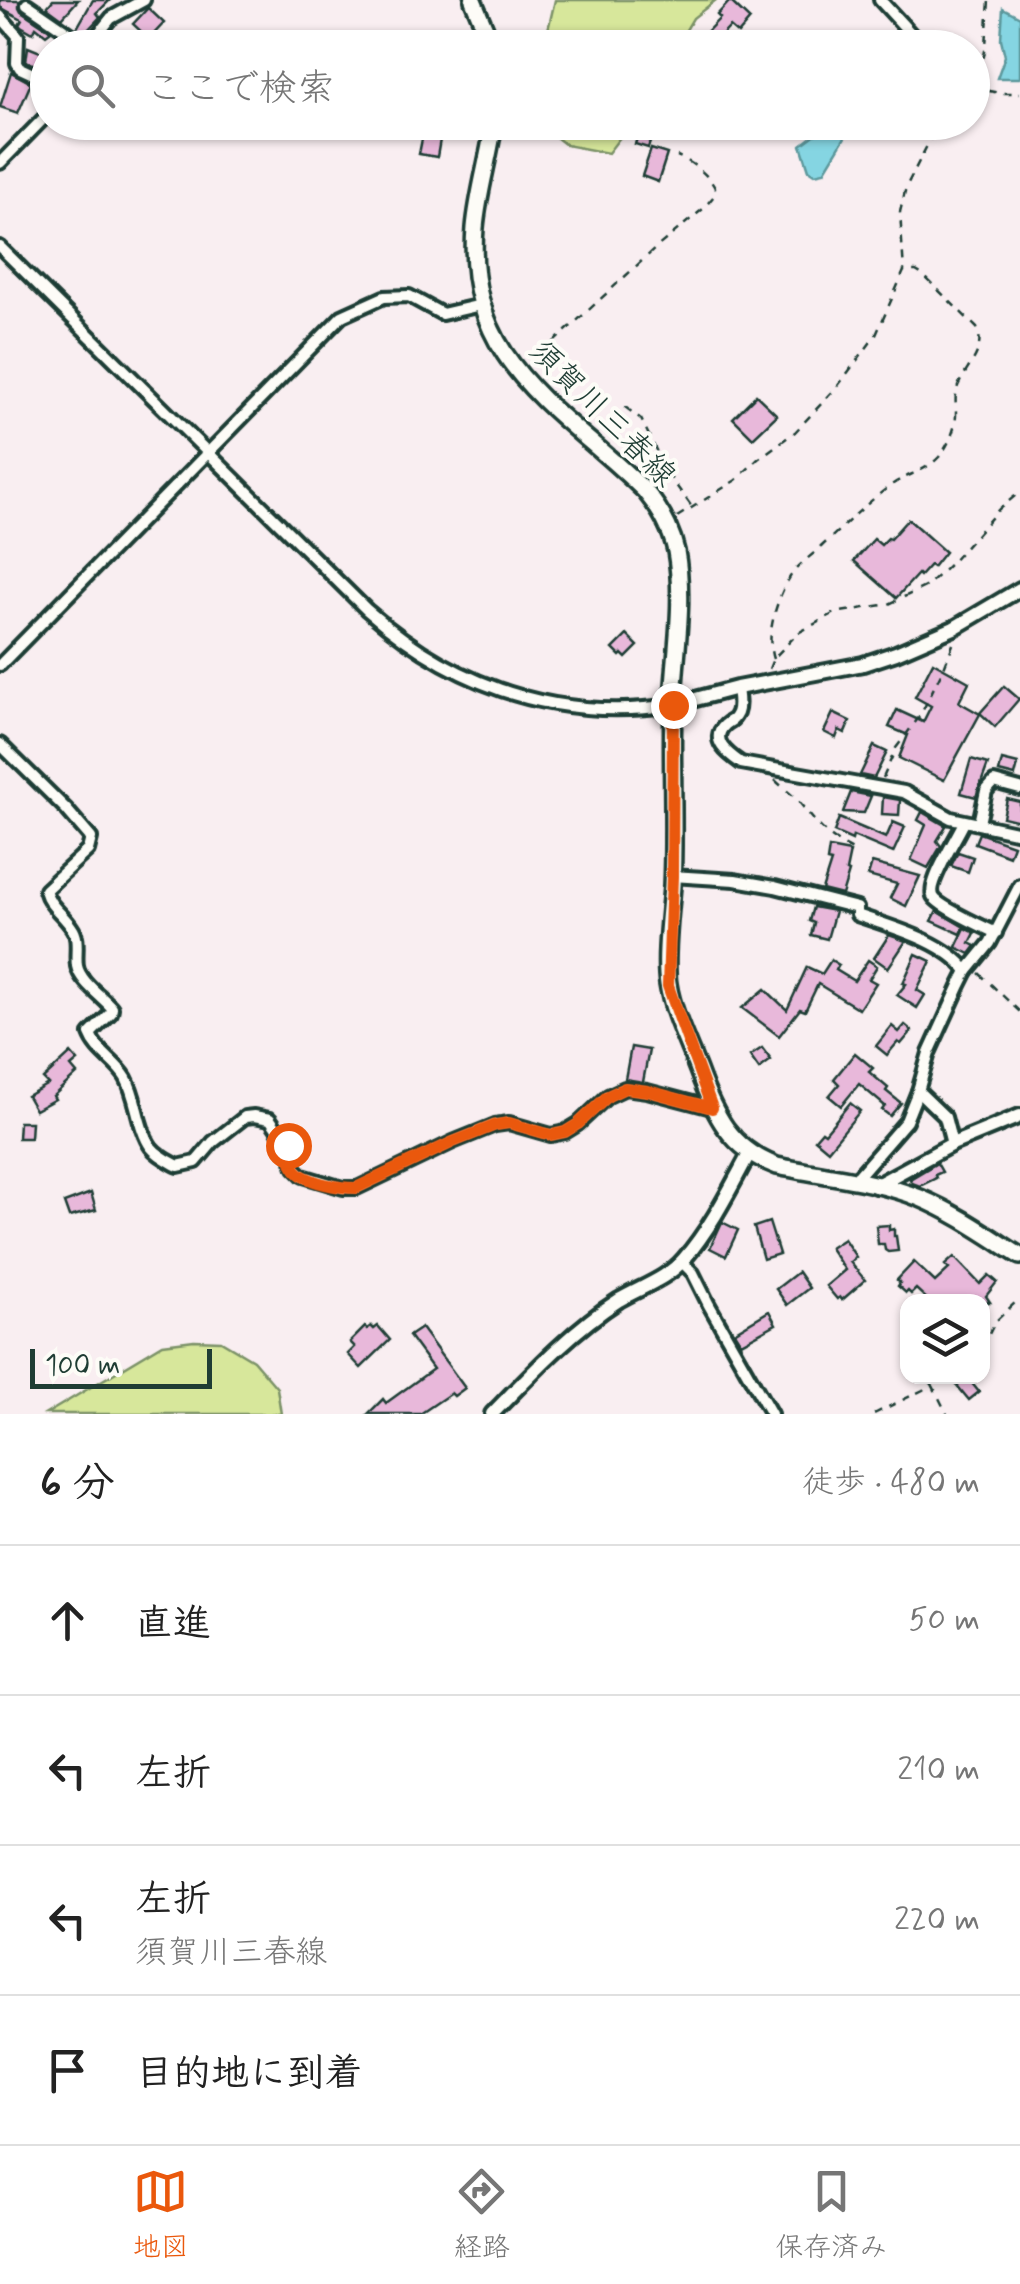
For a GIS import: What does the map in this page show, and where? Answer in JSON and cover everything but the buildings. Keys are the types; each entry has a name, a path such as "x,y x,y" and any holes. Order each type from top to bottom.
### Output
{"main road":[{"path":"473,0 486,30"},
{"name":"須賀川三春線","path":"491,140 475,251 482,305 500,350 519,375 637,483 658,506 673,538 680,575 673,705 668,986 712,1108 750,1154"},
{"path":"750,1154 776,1166 854,1180 918,1198 949,1211 1020,1256"}],"street":[{"path":"116,0 122,12"},
{"path":"99,30 144,0"},
{"path":"880,0 908,30"},
{"path":"27,4 64,30"},
{"path":"0,16 18,36 17,63 30,73"},
{"path":"0,163 30,132"},
{"path":"0,247 367,610 428,656 506,692 560,706 639,710 673,705 737,688 863,664 954,628 1020,589"},
{"path":"0,666 342,316 384,297 409,296 442,314 482,305"},
{"path":"737,688 736,715 722,726 719,740 723,749 741,763 904,792 950,818 1020,832"},
{"path":"0,744 91,838 88,850 45,890 48,900 74,930 77,966 84,980 112,1008 112,1013 90,1034 94,1045 128,1082 149,1144 178,1166 196,1162 213,1142 245,1117 254,1116 270,1119 288,1145 294,1168 303,1176 356,1188 496,1125 509,1123 551,1135 565,1132 608,1096 625,1088 712,1108"},
{"path":"979,823 986,791 994,782 1020,789"},
{"path":"964,822 938,872 932,895 996,933"},
{"path":"672,876 775,887 857,912 898,927 951,954 969,968"},
{"path":"854,1180 906,1121 929,1053 969,968 996,933 1020,885"},
{"path":"918,1091 945,1117 952,1144"},
{"path":"874,1186 952,1144 1020,1116"},
{"path":"492,1414 570,1338 619,1301 682,1262 750,1154"},
{"path":"682,1262 694,1273 771,1414"}],"path":[{"path":"987,30 989,0"},
{"path":"990,91 1020,94"},
{"path":"667,523 736,480 778,447 824,402 876,335 904,271 902,199 930,140"},
{"path":"519,375 712,200 712,180 677,156"},
{"path":"773,658 772,629 781,596 796,568 889,487 936,460 953,429 956,393 980,349 980,334 923,276 916,271 904,271"},
{"path":"625,407 641,419 667,473 693,508"},
{"path":"763,684 773,658 798,632 835,613 888,604 927,586 1020,492"},
{"path":"878,788 896,748 920,716 945,665 953,648 954,628"},
{"path":"772,770 773,778 816,825 853,850"},
{"path":"969,968 1020,1012"},
{"path":"990,1332 1020,1298"},
{"path":"874,1414 931,1384 947,1414"}],"green space":[{"path":"555,0 716,0 693,18 686,30 548,30"},
{"path":"560,140 618,140 608,153 566,145"},
{"path":"221,1341 253,1360 277,1388 281,1414 46,1414 163,1344"}],"water":[{"path":"1003,8 1020,17 1020,78 997,78 1005,56 1001,39"},
{"path":"808,140 843,140 824,172 815,174 809,170 801,145"}],"route":[{"path":"288,1145 294,1168 303,1176 356,1188 496,1125 509,1123 551,1135 565,1132 608,1096 625,1088 712,1108 668,986 673,705"}]}
